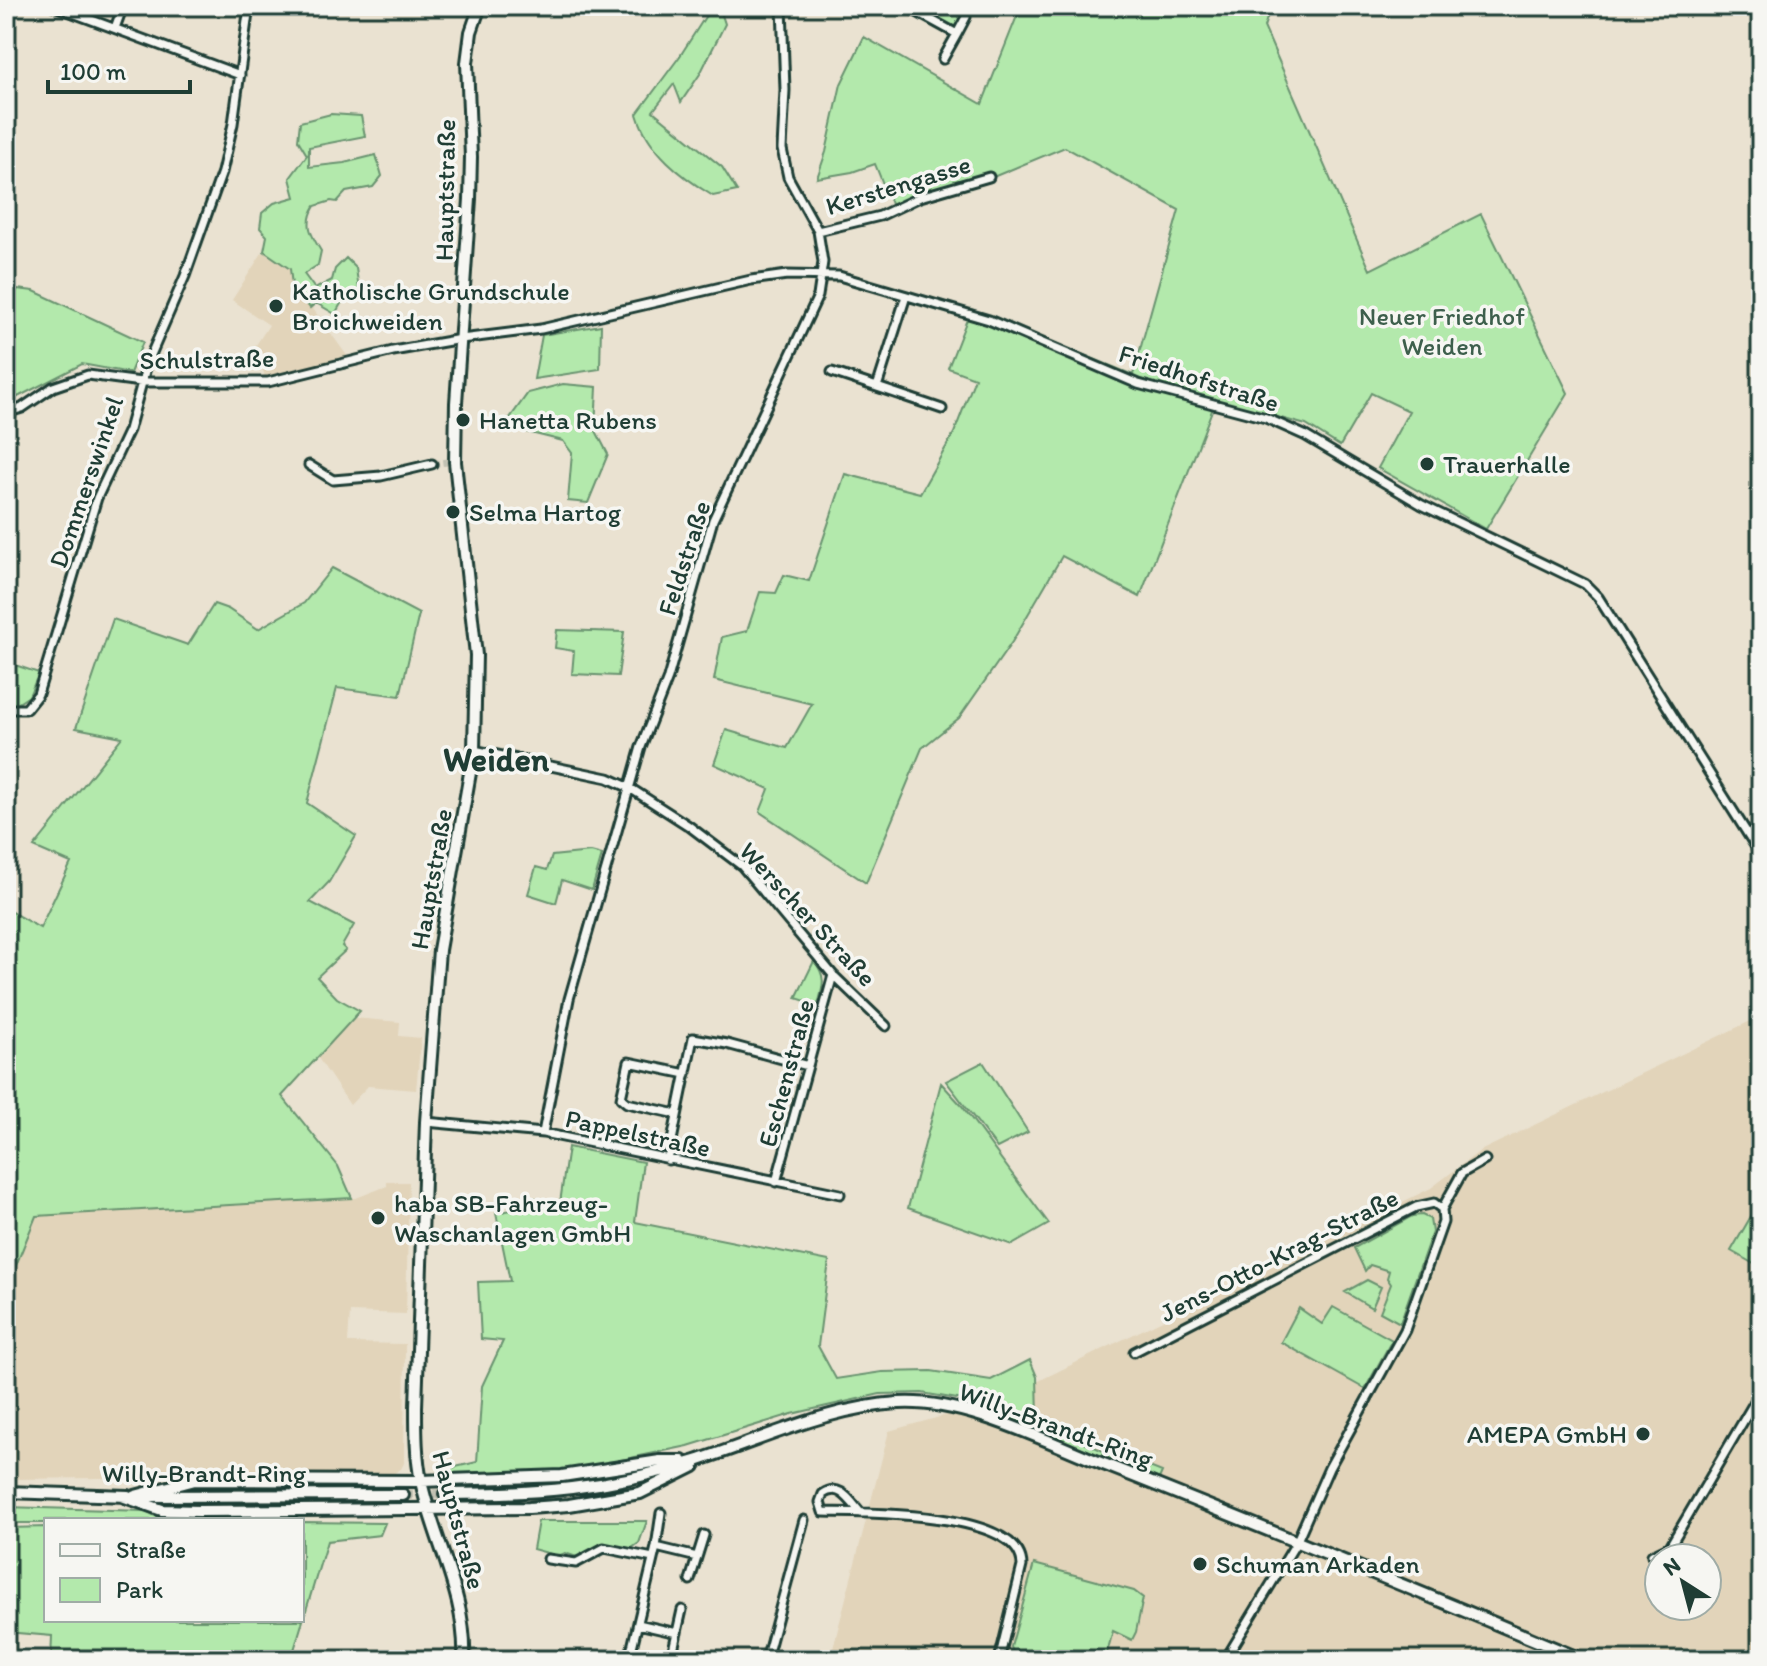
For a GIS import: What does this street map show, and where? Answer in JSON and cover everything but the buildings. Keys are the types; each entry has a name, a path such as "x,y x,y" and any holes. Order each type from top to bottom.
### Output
{"main road":[{"name":"Hauptstraße","path":"464,1660 455,1586 421,1481 416,1444 416,1407 426,1122 439,950 474,750 476,655 451,462 471,157 467,63 471,32 480,6"},
{"name":"Willy-Brandt-Ring","path":"445,1494 574,1490 637,1478 694,1462 829,1415 901,1403 938,1405 1000,1423 1583,1660"},
{"path":"122,1496 162,1510 187,1511 529,1508 613,1499 655,1487 712,1456"},
{"path":"135,1496 195,1480 421,1481 562,1476 660,1461 694,1462"},
{"name":"Willy-Brandt-Ring","path":"6,1492 122,1496 403,1495"}],"street":[{"path":"54,6 240,75"},
{"path":"115,28 123,6"},
{"path":"141,382 214,196 233,124 249,6"},
{"name":"Feldstraße","path":"543,1133 569,999 641,747 668,678 713,520 813,309 822,276 818,231 784,165 782,6"},
{"path":"906,6 957,34"},
{"path":"943,59 966,17"},
{"name":"Kerstengasse","path":"818,231 880,216 920,197 989,177"},
{"name":"Friedhofstraße","path":"461,339 541,329 773,276 839,276 989,320 1138,384 1266,418 1304,435 1422,505 1585,584 1598,597 1761,855"},
{"path":"877,387 906,296"},
{"name":"Schulstraße","path":"6,413 22,408 53,387 88,375 141,382 268,382 393,351 461,339"},
{"path":"832,372 942,409"},
{"name":"Dommerswinkel","path":"6,709 26,709 38,694 97,498 129,430 141,382"},
{"path":"309,465 333,480 381,476 432,464"},
{"name":"Werscher Straße","path":"474,750 590,773 630,788 689,826 742,866 833,975 886,1026"},
{"name":"Eschenstraße","path":"776,1182 833,975"},
{"path":"668,1160 693,1038 808,1066"},
{"path":"677,1114 627,1103 621,1098 629,1062 686,1074"},
{"name":"Pappelstraße","path":"426,1122 543,1133 840,1194"},
{"name":"Jens-Otto-Krag-Straße","path":"1225,1660 1296,1543 1329,1468 1405,1330 1443,1222 1442,1209 1462,1173 1485,1160"},
{"name":"Jens-Otto-Krag-Straße","path":"1134,1352 1416,1207 1434,1203 1442,1209"},
{"path":"1672,1542 1761,1391"},
{"path":"861,1513 839,1490 829,1490 823,1494 820,1502 823,1512 952,1519 997,1536 1016,1549 1022,1566 999,1660"},
{"path":"629,1660 661,1513"},
{"path":"766,1660 804,1520"},
{"path":"690,1580 704,1535"},
{"path":"656,1547 697,1557"},
{"path":"548,1559 576,1563 604,1548 653,1558"},
{"path":"671,1659 682,1610"},
{"path":"638,1624 677,1633"}],"shaded area":[{"name":"Katholische Grundschule Broichweiden","path":"281,223 295,284 348,357 265,377 256,345 269,325 232,300"},
{"path":"1761,1016 1761,1660 830,1660 889,1431 998,1401 1431,1188 1480,1151"},
{"path":"354,1018 400,1022 399,1036 421,1038 416,1090 368,1086 350,1105 318,1058"},
{"path":"387,1182 409,1182 406,1314 350,1312 348,1343 405,1344 404,1463 401,1469 391,1475 6,1479 6,1290 35,1216 356,1198 387,1186"}],"green space":[{"path":"712,6 719,6 725,24 700,74 681,102 674,84 653,111 722,167 737,191 713,196 668,162 649,140 637,114"},
{"path":"913,6 953,6 964,12 957,25 951,27"},
{"name":"Neuer Friedhof Weiden","path":"1021,6 1271,6 1264,27 1370,270 1481,214 1568,393 1486,529 1378,468 1409,411 1371,393 1340,446 1306,425 1216,400 1140,597 1062,556 1012,642 959,718 922,748 866,883 760,812 769,789 714,764 726,730 787,748 812,704 714,680 722,637 747,631 760,592 776,593 784,575 809,581 845,474 920,493 954,433 975,378 948,368 971,309 1133,375 1179,210 1065,147 969,187 926,198 895,214 875,164 817,178 841,84 864,37 982,104"},
{"path":"331,114 361,116 365,136 309,147 309,167 376,155 382,176 373,187 346,192 337,202 315,206 312,212 310,229 321,251 318,265 304,274 315,289 332,280 335,269 346,258 356,268 359,290 342,302 335,314 316,303 310,308 292,285 290,269 264,251 267,236 260,228 262,213 274,203 295,197 290,178 307,155 298,140 300,122"},
{"path":"17,289 34,291 143,342 130,373 82,364 6,403 6,330"},
{"path":"601,325 600,369 534,379 542,335"},
{"path":"563,384 597,387 595,429 608,454 588,503 568,501 572,453 563,441 523,431 510,418 528,393"},
{"path":"332,568 419,614 400,696 337,688 307,803 356,836 329,882 310,902 354,925 342,946 346,950 317,977 337,998 360,1011 282,1096 338,1166 352,1198 36,1216 6,1290 6,909 40,928 71,863 34,847 122,737 76,728 113,619 188,645 214,604 228,609 258,629 304,603"},
{"path":"557,630 624,632 618,676 572,674 574,651 555,648"},
{"path":"6,662 39,673 29,696 14,706 6,704"},
{"path":"591,852 602,855 592,890 562,880 556,903 528,894 536,867 547,870 552,856"},
{"path":"814,961 822,977 818,1005 796,998"},
{"path":"983,1062 1028,1132 997,1148 946,1081"},
{"path":"941,1083 962,1106 1049,1224 1012,1245 908,1208"},
{"path":"568,1147 643,1162 635,1222 829,1261 818,1346 836,1379 882,1372 931,1371 991,1380 1030,1360 1037,1377 1038,1417 1046,1424 1107,1453 1112,1452 1162,1472 1159,1479 963,1400 922,1393 880,1394 792,1414 688,1446 573,1470 449,1474 447,1469 477,1462 482,1386 503,1341 481,1339 478,1282 510,1281 496,1213 532,1206 535,1198 560,1203"},
{"path":"1761,1199 1761,1268 1731,1251"},
{"path":"1422,1215 1430,1219 1432,1232 1400,1323 1380,1312 1391,1284 1387,1278 1389,1271 1370,1265 1365,1271 1354,1248 1412,1216"},
{"path":"1367,1280 1381,1287 1372,1308 1345,1292"},
{"path":"1333,1307 1392,1340 1365,1389 1281,1342 1299,1308 1322,1324"},
{"path":"6,1507 146,1511 159,1518 44,1518 44,1523 6,1523"},
{"path":"538,1521 647,1521 639,1543 629,1550 602,1543 577,1557 565,1553 558,1556 533,1549"},
{"path":"304,1522 385,1523 380,1535 327,1541 304,1617"},
{"path":"44,1527 44,1622 302,1622 291,1660 51,1660 52,1636 6,1632 6,1531 9,1528"},
{"path":"1034,1564 1134,1591 1143,1598 1132,1640 1113,1631 1105,1660 1026,1660 1015,1657 1011,1647"}],"tunnel":[{"path":"432,464 447,462"},
{"path":"403,1495 445,1494"}],"place":[{"name":"Katholische Grundschule Broichweiden","path":"276,306"},
{"name":"Hanetta Rubens","path":"463,420"},
{"name":"Trauerhalle","path":"1427,464"},
{"name":"Selma Hartog","path":"453,512"},
{"name":"haba SB-Fahrzeug- Waschanlagen GmbH","path":"378,1218"},
{"name":"AMEPA GmbH","path":"1643,1434"},
{"name":"Schuman Arkaden","path":"1200,1564"}],"district":[{"name":"Weiden","path":"496,759"}]}
